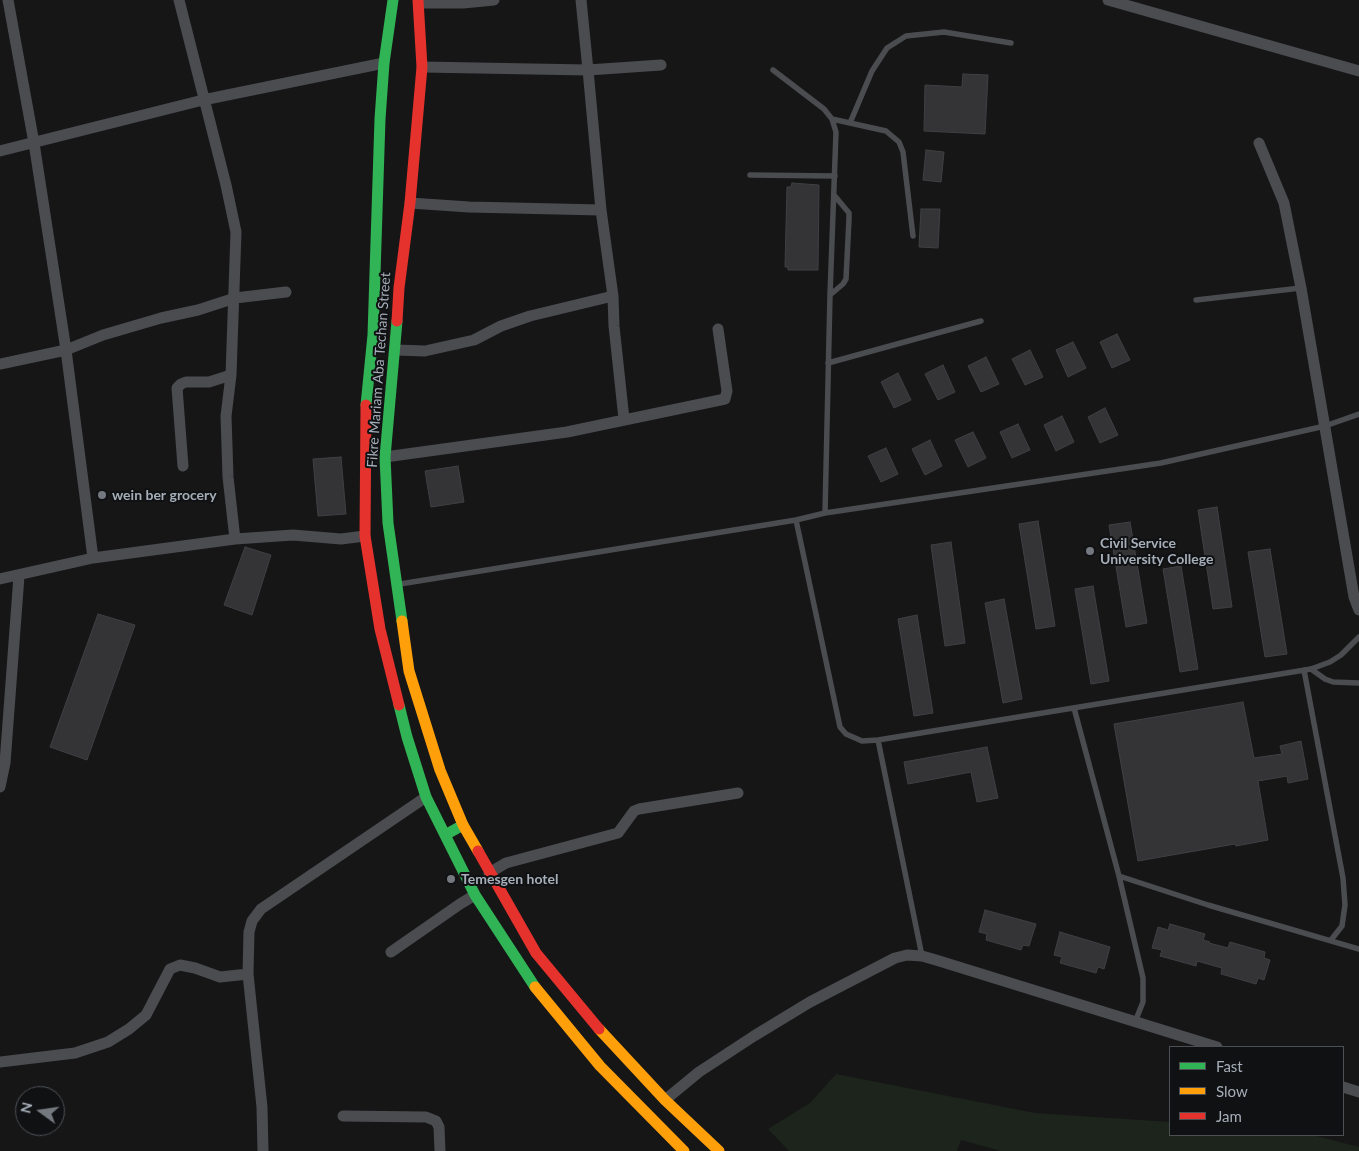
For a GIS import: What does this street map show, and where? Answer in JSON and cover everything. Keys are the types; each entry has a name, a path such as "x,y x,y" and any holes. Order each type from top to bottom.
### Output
{"main road":[{"path":"393,0 384,63 380,119 373,335 365,414 366,536 380,629 407,737 426,797 475,895 535,987 600,1066 684,1151"},
{"name":"Fikre Mariam Aba Techan Street","path":"418,1 422,67 410,203 399,288 396,350 385,456 388,523 409,671 440,770 463,825 536,953 609,1042 718,1151"},
{"path":"445,835 463,825"}],"street":[{"path":"8,0 34,143 66,350 93,558"},
{"path":"179,0 226,185 236,232 231,375 226,416 228,478 235,538"},
{"path":"418,1 462,3 494,0"},
{"path":"581,0 601,210 613,296 614,326 624,419"},
{"path":"1108,0 1359,71"},
{"path":"0,151 203,100 384,63"},
{"path":"422,67 588,70 661,64"},
{"path":"1258,143 1284,203 1301,288 1352,587 1359,610"},
{"path":"410,203 469,207 601,210"},
{"path":"0,364 66,350 103,335 161,318 198,310 234,298 286,292"},
{"path":"396,350 425,351 474,340 501,326 530,316 613,296"},
{"path":"385,456 567,432 725,399 726,391 718,329"},
{"path":"183,466 177,388 186,382 209,382 231,375"},
{"path":"0,579 93,558 235,538 293,535 341,538 366,536"},
{"path":"0,787 5,763 19,576"},
{"path":"489,873 506,862 618,833 634,811 639,809 738,793"},
{"path":"263,1151 262,1107 248,974 249,932 252,921 261,909 426,797"},
{"path":"391,952 475,895"},
{"path":"665,1100 699,1072 810,1002 895,958 907,955 922,956 1214,1046"},
{"path":"0,1062 75,1053 108,1042 129,1030 146,1015 170,969 180,965 196,968 220,977 248,974"},
{"path":"1344,1087 1359,1092"},
{"path":"342,1116 426,1116 436,1121 439,1127 440,1151"}],"lane":[{"path":"850,123 872,71 887,48 906,36 944,32 1011,43"},
{"path":"773,70 824,109 832,119 836,132 825,513"},
{"path":"832,119 886,131 899,142 913,236"},
{"path":"750,175 835,176"},
{"path":"830,295 843,284 846,278 849,219 849,213 834,195"},
{"path":"1196,300 1301,288"},
{"path":"828,362 982,321"},
{"path":"398,585 796,520 825,513 1161,463 1325,426 1359,414"},
{"path":"796,520 840,727 846,734 862,741 878,740 1311,669 1330,662 1341,655 1359,637"},
{"path":"1311,669 1334,682 1359,683"},
{"path":"1304,670 1343,878 1345,905 1342,926 1331,940"},
{"path":"1074,708 1119,876 1143,978 1143,1002 1135,1022"},
{"path":"878,740 922,956"},
{"path":"1119,876 1208,905 1359,949"}],"shaded area":[{"path":"836,1074 1035,1113 1169,1122 1169,1136 1317,1136 1359,1147 1359,1151 1001,1151 961,1140 957,1151 789,1151 768,1129 810,1103"}],"building":[{"path":"963,74 988,75 985,134 924,131 925,85 962,87"},
{"path":"926,150 944,152 941,182 923,180"},
{"path":"792,183 819,185 818,270 788,270 788,267 785,267 787,187 791,187"},
{"path":"921,209 940,209 938,248 919,247"},
{"path":"1117,334 1130,360 1112,368 1100,342"},
{"path":"1073,342 1086,368 1068,377 1056,350"},
{"path":"1030,350 1043,377 1025,385 1012,359"},
{"path":"986,357 999,384 981,392 968,366"},
{"path":"943,365 955,392 938,400 925,374"},
{"path":"898,373 911,400 894,408 881,382"},
{"path":"1105,408 1118,435 1100,443 1088,417"},
{"path":"1062,416 1074,442 1056,451 1044,425"},
{"path":"1018,424 1030,450 1012,458 1000,432"},
{"path":"973,432 986,458 968,467 955,440"},
{"path":"930,440 942,466 925,475 912,449"},
{"path":"886,448 898,474 881,482 868,456"},
{"path":"341,457 346,514 318,516 313,459"},
{"path":"458,466 464,502 431,507 425,471"},
{"path":"1217,507 1232,607 1213,609 1198,510"},
{"path":"1038,521 1055,626 1036,629 1019,524"},
{"path":"1130,522 1147,623 1126,627 1109,525"},
{"path":"951,542 965,643 945,646 931,545"},
{"path":"245,547 271,555 252,615 224,605"},
{"path":"1270,549 1287,654 1265,657 1248,552"},
{"path":"1181,566 1198,669 1180,672 1163,569"},
{"path":"1093,586 1109,681 1091,684 1075,589"},
{"path":"1004,599 1022,699 1003,703 985,603"},
{"path":"98,614 135,625 87,760 50,747"},
{"path":"917,615 933,713 914,716 898,619"},
{"path":"1243,702 1254,758 1282,754 1280,746 1301,741 1308,779 1288,783 1287,776 1258,781 1268,840 1138,861 1114,724"},
{"path":"987,747 998,798 977,802 971,772 908,784 904,762"},
{"path":"985,910 1036,924 1029,946 1023,945 1021,950 986,940 987,934 979,932"},
{"path":"1170,924 1205,934 1203,940 1209,943 1228,948 1230,942 1265,952 1264,958 1270,960 1264,980 1258,978 1256,984 1221,974 1222,968 1197,961 1196,966 1160,956 1162,950 1152,948 1158,927 1168,930"},
{"path":"1060,932 1110,947 1104,969 1098,967 1096,973 1060,963 1062,957 1054,955"}],"traffic: fast":[{"path":"366,405 373,335 380,119 384,63 393,0"},
{"path":"397,321 385,457 388,523 402,621"},
{"path":"399,705 426,797 475,895 535,987"},
{"path":"445,835 463,825"}],"traffic: slow":[{"path":"402,621 409,671 440,770 463,825 478,851"},
{"path":"535,987 600,1066 684,1151"},
{"path":"599,1029 665,1100 719,1151"}],"traffic: jam":[{"path":"397,321 422,67 418,0"},
{"path":"366,405 365,536 380,629 399,705"},
{"path":"478,851 536,953 599,1029"}],"place":[{"name":"wein ber grocery","path":"102,495"},
{"name":"Civil Service University College","path":"1090,551"},
{"name":"Temesgen hotel","path":"451,879"}]}
